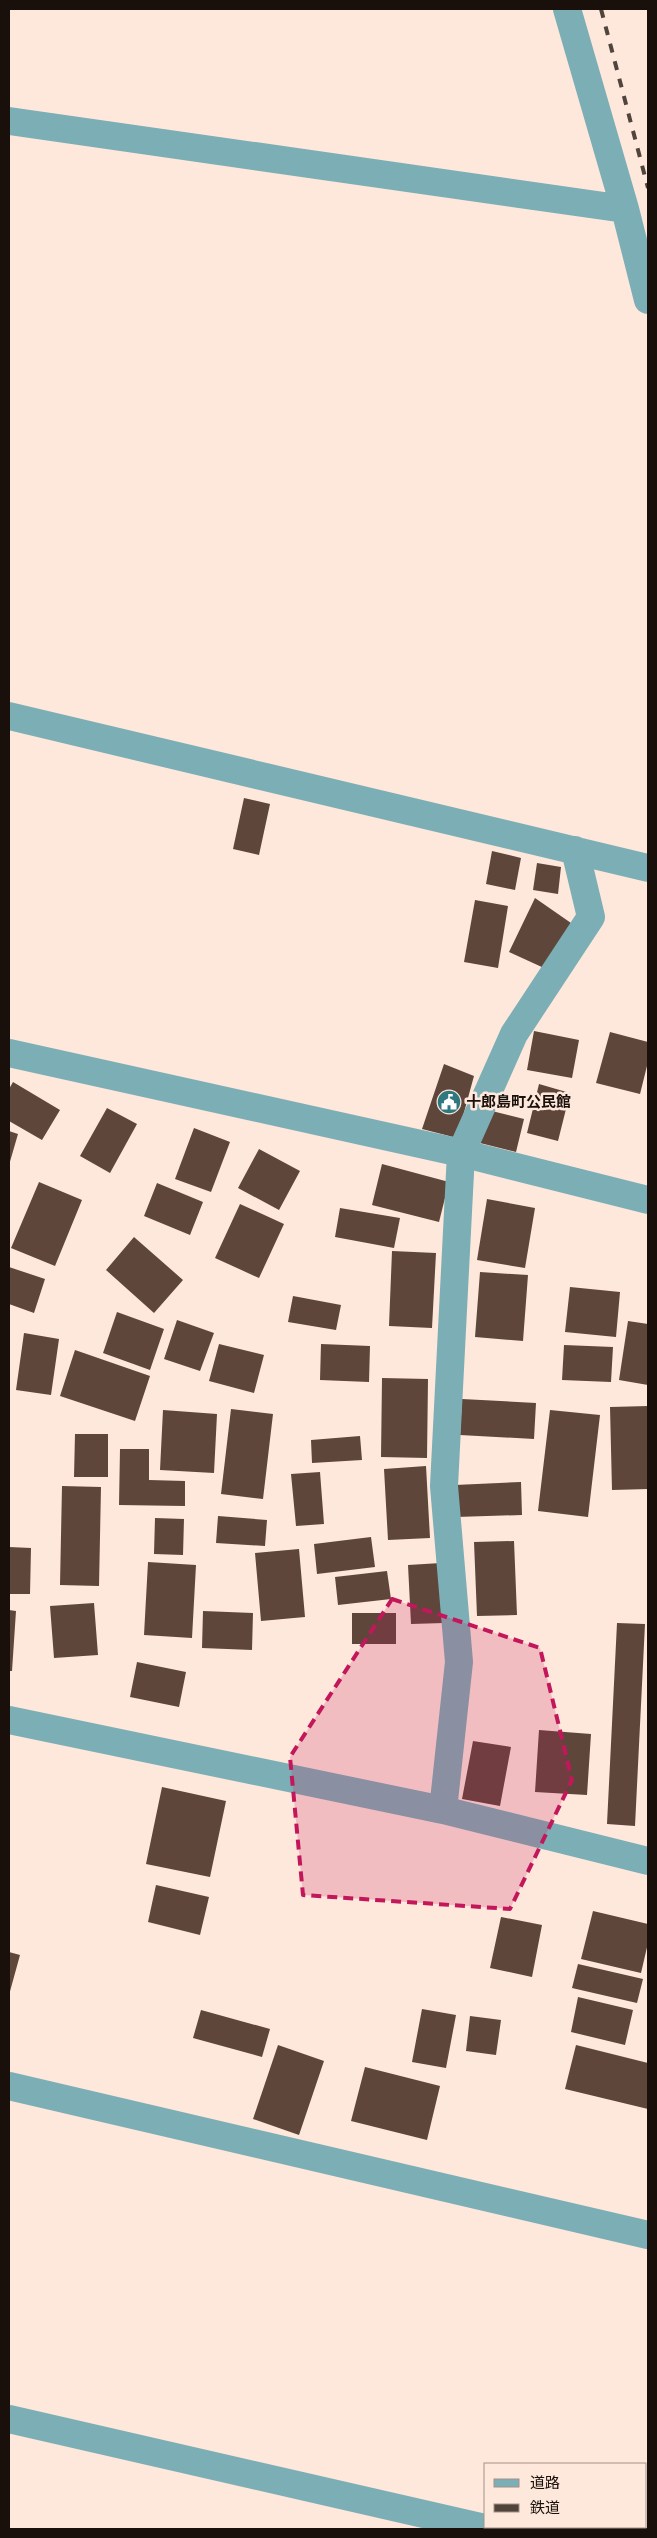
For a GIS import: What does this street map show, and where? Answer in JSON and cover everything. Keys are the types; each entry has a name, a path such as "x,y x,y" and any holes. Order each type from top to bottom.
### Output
{"street":[{"path":"567,9 625,209 648,300"},
{"path":"9,121 625,209"},
{"path":"9,716 648,868"},
{"path":"443,1810 459,1662 444,1486 461,1153 514,1034 591,917 575,850"},
{"path":"9,1053 461,1153 648,1200"},
{"path":"9,1720 443,1810 648,1861"},
{"path":"9,2086 648,2235"},
{"path":"9,2419 484,2528"}],"highlighted area":[{"path":"392,1599 540,1648 572,1780 510,1909 303,1895 290,1757"}],"building":[{"path":"244,798 270,804 259,855 233,849"},
{"path":"492,851 521,858 515,890 486,884"},
{"path":"537,863 561,867 558,894 533,890"},
{"path":"535,898 571,923 544,968 509,952"},
{"path":"475,900 508,906 498,968 464,962"},
{"path":"534,1031 579,1040 572,1078 527,1070"},
{"path":"610,1032 648,1042 648,1062 640,1094 596,1083"},
{"name":"十郎島町公民館","path":"444,1064 474,1076 457,1138 422,1129"},
{"path":"13,1082 60,1110 42,1140 9,1121 9,1089"},
{"path":"539,1084 570,1093 558,1141 527,1133"},
{"path":"107,1108 137,1124 110,1173 80,1156"},
{"path":"484,1109 524,1119 516,1152 476,1142"},
{"path":"194,1128 230,1142 211,1192 175,1179"},
{"path":"9,1131 18,1134 9,1165"},
{"path":"259,1149 300,1171 279,1210 238,1188"},
{"path":"382,1164 449,1182 439,1222 372,1205"},
{"path":"39,1182 82,1200 55,1266 11,1248"},
{"path":"157,1183 203,1202 190,1235 144,1216"},
{"path":"487,1199 535,1208 525,1268 477,1260"},
{"path":"240,1204 284,1224 259,1278 215,1258"},
{"path":"340,1208 400,1218 394,1248 335,1237"},
{"path":"134,1237 183,1280 154,1313 106,1270"},
{"path":"392,1251 436,1253 432,1328 389,1326"},
{"path":"9,1267 45,1279 34,1313 9,1304"},
{"path":"480,1272 528,1275 523,1341 475,1337"},
{"path":"570,1287 620,1292 616,1337 565,1332"},
{"path":"293,1296 341,1305 336,1330 288,1322"},
{"path":"117,1312 164,1329 150,1370 103,1353"},
{"path":"177,1320 214,1333 200,1371 164,1359"},
{"path":"628,1321 648,1324 648,1385 619,1380"},
{"path":"24,1333 59,1339 51,1395 16,1390"},
{"path":"219,1344 264,1355 254,1393 209,1381"},
{"path":"321,1344 370,1346 369,1382 320,1380"},
{"path":"564,1345 613,1347 611,1382 562,1380"},
{"path":"75,1350 150,1376 135,1421 60,1396"},
{"path":"382,1378 428,1379 427,1458 381,1457"},
{"path":"462,1399 536,1403 534,1439 460,1435"},
{"path":"648,1406 648,1489 612,1490 610,1407"},
{"path":"231,1409 273,1414 263,1499 221,1494"},
{"path":"163,1410 217,1414 214,1473 160,1470"},
{"path":"550,1410 600,1415 588,1517 538,1511"},
{"path":"75,1434 108,1434 108,1477 74,1477"},
{"path":"360,1436 362,1460 312,1463 311,1440"},
{"path":"120,1449 149,1449 149,1480 185,1481 185,1506 119,1505"},
{"path":"426,1466 430,1538 388,1540 384,1469"},
{"path":"320,1472 324,1524 296,1526 291,1474"},
{"path":"521,1482 522,1515 456,1517 455,1485"},
{"path":"62,1486 101,1487 99,1586 60,1585"},
{"path":"218,1516 267,1520 265,1546 216,1543"},
{"path":"155,1518 184,1519 183,1555 154,1554"},
{"path":"371,1537 375,1567 317,1574 314,1544"},
{"path":"514,1541 517,1615 477,1616 474,1542"},
{"path":"9,1547 31,1548 30,1594 9,1594"},
{"path":"299,1549 305,1617 261,1621 255,1553"},
{"path":"148,1562 196,1565 192,1638 144,1635"},
{"path":"441,1563 444,1623 411,1624 408,1565"},
{"path":"387,1571 391,1599 338,1605 335,1577"},
{"path":"94,1603 98,1655 54,1658 50,1606"},
{"path":"9,1610 16,1611 12,1671 9,1671"},
{"path":"203,1611 253,1613 252,1650 202,1648"},
{"path":"352,1613 396,1613 396,1644 352,1644"},
{"path":"617,1623 645,1624 635,1826 607,1824"},
{"path":"137,1662 186,1672 179,1707 130,1697"},
{"path":"539,1730 591,1734 587,1795 535,1792"},
{"path":"473,1741 511,1747 500,1806 462,1799"},
{"path":"162,1787 226,1801 210,1877 146,1864"},
{"path":"156,1885 209,1897 200,1935 148,1922"},
{"path":"593,1911 648,1924 648,1943 641,1973 581,1959"},
{"path":"501,1917 542,1925 532,1977 490,1968"},
{"path":"9,1952 20,1955 9,1995"},
{"path":"578,1964 643,1979 637,2003 572,1988"},
{"path":"578,1997 633,2010 625,2045 571,2032"},
{"path":"422,2009 456,2015 446,2068 412,2062"},
{"path":"201,2010 270,2029 262,2057 193,2038"},
{"path":"470,2016 501,2020 496,2055 466,2051"},
{"path":"278,2045 324,2061 299,2135 253,2119"},
{"path":"576,2045 648,2063 648,2109 565,2089"},
{"path":"365,2067 440,2086 427,2140 351,2121"}],"railway":[{"path":"601,9 648,188"}],"place":[{"name":"十郎島町公民館","path":"449,1102"}]}
